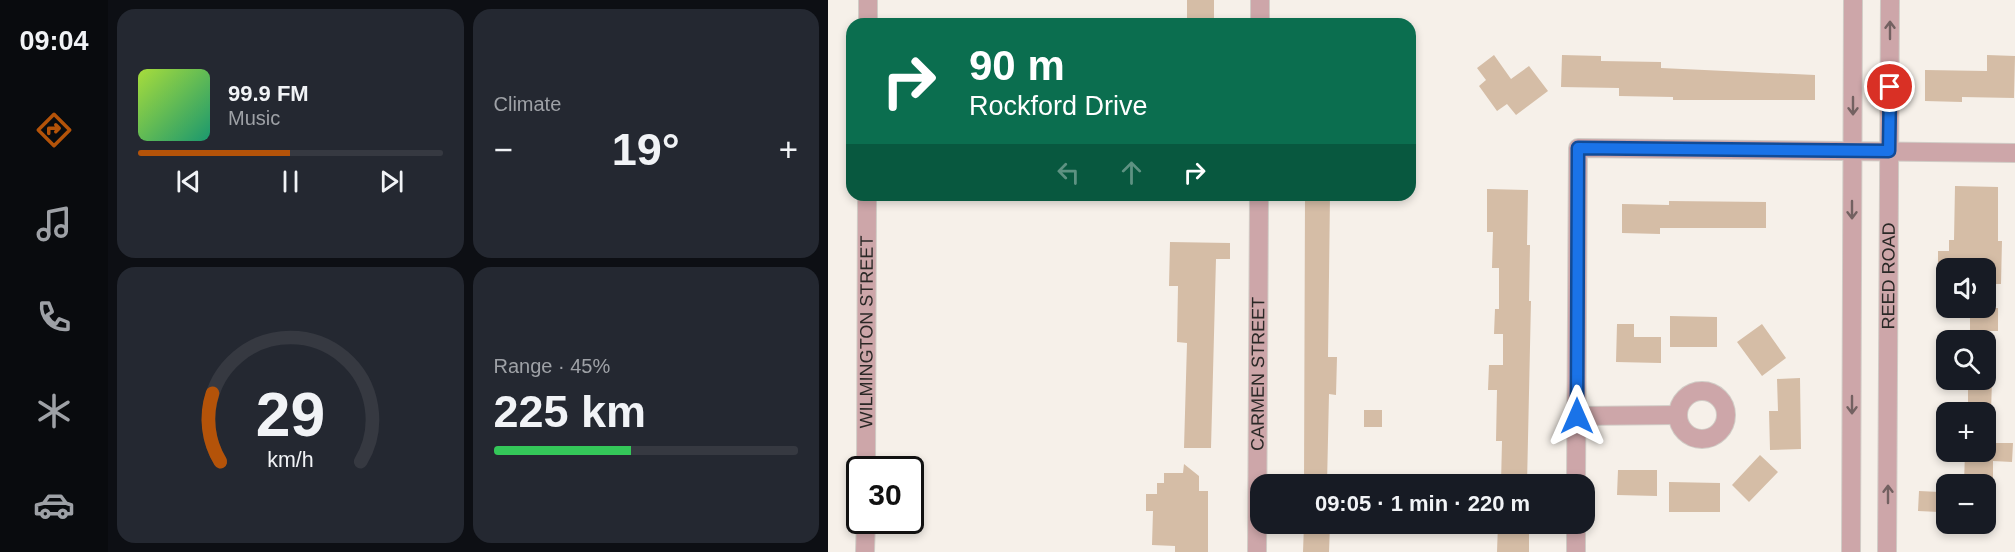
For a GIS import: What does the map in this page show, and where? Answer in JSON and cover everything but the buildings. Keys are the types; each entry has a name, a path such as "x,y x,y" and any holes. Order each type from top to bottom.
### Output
{"street":[{"path":"868,0 868,18"},
{"path":"1260,0 1260,18"},
{"name":"REED ROAD","path":"1851,552 1853,0"},
{"name":"REED ROAD","path":"1887,552 1890,0"},
{"path":"1576,474 1578,148 2015,153"},
{"name":"WILMINGTON STREET","path":"866,456 867,201"},
{"name":"CARMEN STREET","path":"1257,552 1259,201"},
{"path":"1577,416 1678,415"},
{"path":"865,552 866,534"},
{"path":"1576,534 1576,552"}],"route":[{"path":"1577,416 1578,148 1889,151 1890,87"}]}
